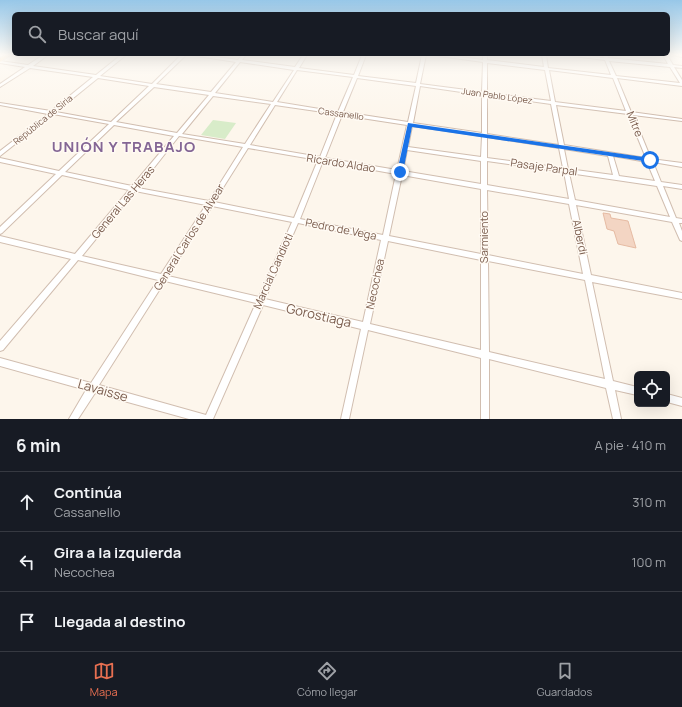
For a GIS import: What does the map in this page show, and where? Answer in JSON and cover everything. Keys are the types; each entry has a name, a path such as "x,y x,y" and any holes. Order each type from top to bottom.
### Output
{"street":[{"path":"0,86 17,75"},
{"name":"Cassanello","path":"80,75 682,165"},
{"name":"República de Siria","path":"0,154 100,75"},
{"path":"0,231 164,75"},
{"name":"General Las Heras","path":"0,347 134,189 228,75"},
{"name":"General Carlos de Alvear","path":"73,419 293,75"},
{"name":"Juan Pablo López","path":"337,75 682,120"},
{"name":"Necochea","path":"345,419 406,148 420,75"},
{"name":"Sarmiento","path":"485,75 485,419"},
{"name":"Alberdi","path":"548,75 572,202 589,278 617,419"},
{"path":"594,75 682,84"},
{"path":"676,75 682,84"},
{"name":"Marcial Candioti","path":"209,419 259,301 296,220 355,77"},
{"name":"Mitre","path":"615,77 682,238"},
{"name":"Ricardo Aldao","path":"0,104 682,221"},
{"name":"Pasaje Parpal","path":"406,148 682,187"},
{"path":"610,154 617,178"},
{"name":"Pedro de Vega","path":"0,160 134,189 682,296"},
{"name":"Gorostiaga","path":"0,239 634,390"},
{"name":"Lavaisse","path":"0,362 205,419"},
{"path":"670,399 682,402"}],"green space":[{"path":"213,120 236,123 225,139 201,135"}],"building":[{"path":"603,213 610,214 611,218 628,221 636,248 618,244 614,231 607,229"}],"district":[{"name":"UNIÓN Y TRABAJO","path":"124,147"}],"route":[{"path":"400,172 410,125 650,160"}]}
